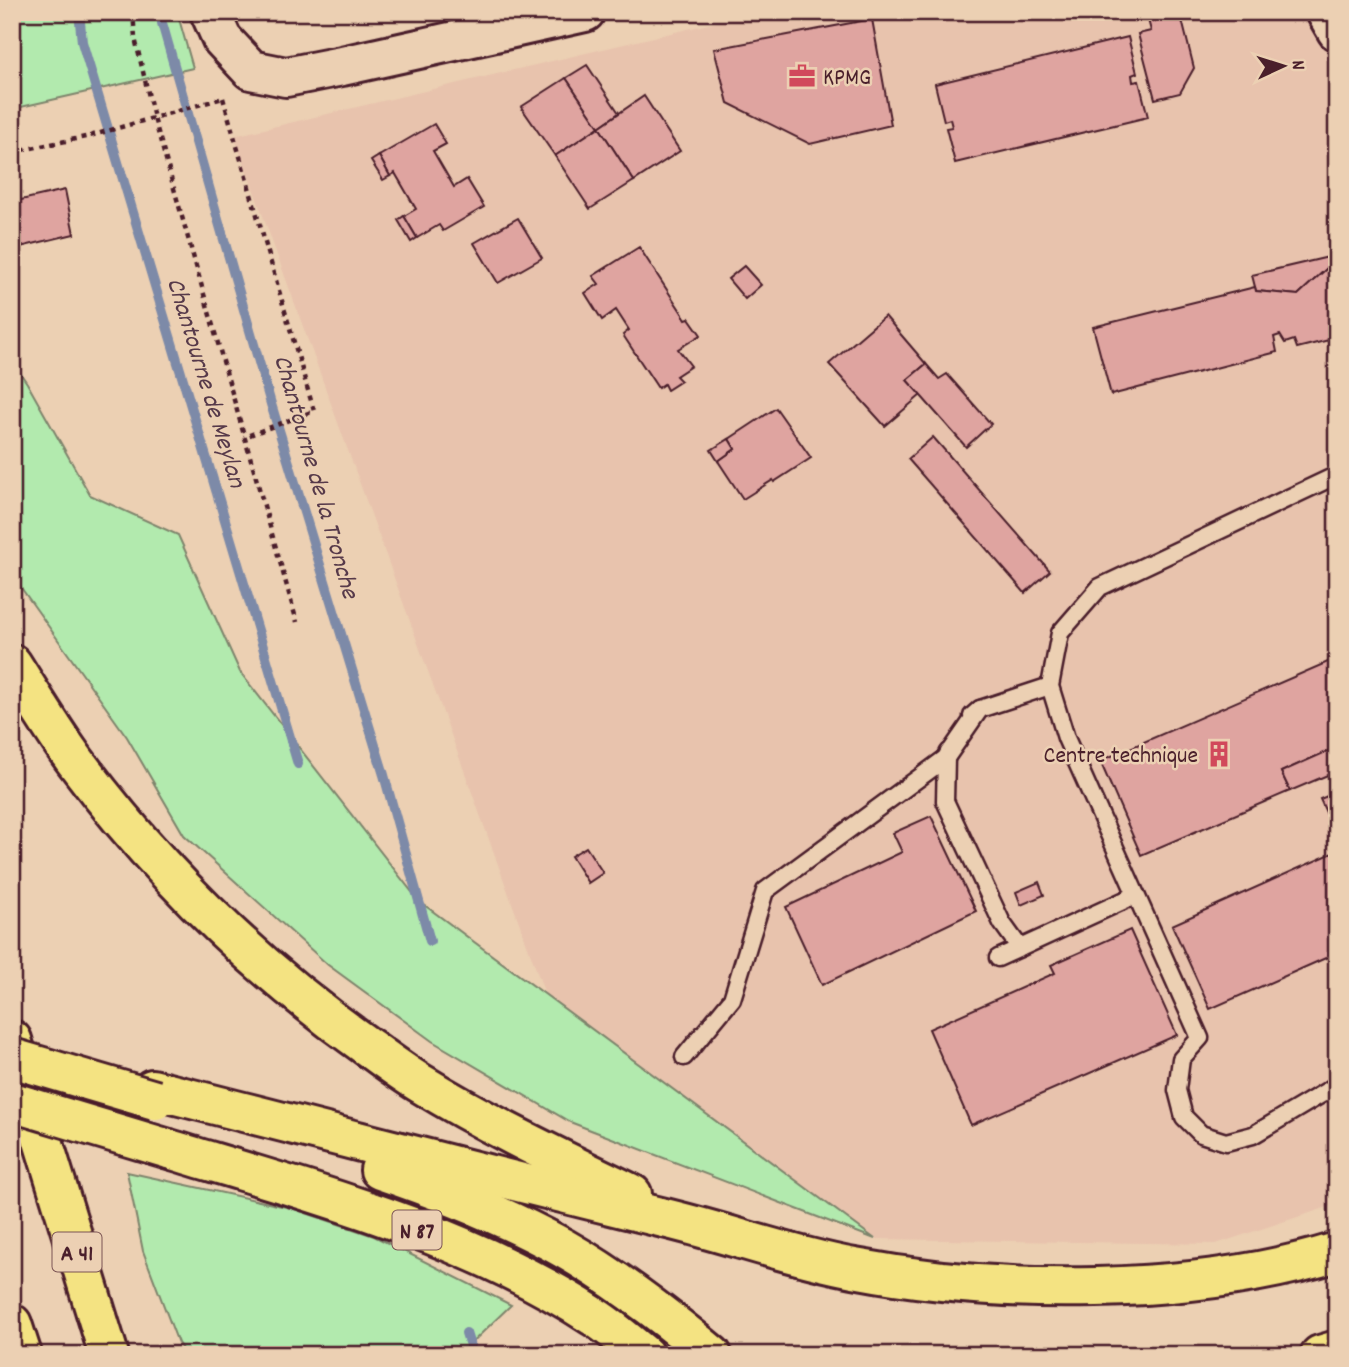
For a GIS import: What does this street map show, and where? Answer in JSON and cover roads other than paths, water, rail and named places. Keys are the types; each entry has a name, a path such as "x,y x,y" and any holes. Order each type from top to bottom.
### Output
{"highway":[{"path":"12,664 75,761 172,879 226,932 321,1014 419,1083 533,1147 693,1225"},
{"name":"A 41","path":"12,1040 108,1355"},
{"path":"12,1056 154,1095 693,1225 852,1268 920,1279 1018,1286 1179,1282 1293,1265 1337,1252"},
{"path":"154,1095 422,1184 486,1210 563,1248 625,1287 712,1355"},
{"name":"N 87","path":"12,1102 316,1194 462,1247 521,1274 595,1317 644,1355"},
{"path":"45,1149 124,1355"},
{"path":"12,1324 22,1355"},
{"path":"1320,1355 1337,1350"}],"street":[{"path":"210,12 222,39 251,70 286,77 585,12"},
{"path":"1326,12 1337,31"}],"lane":[{"path":"1337,475 1100,587 1060,633 1050,686 1066,738 1200,1038 1181,1059 1177,1090 1184,1117 1201,1135 1226,1142 1253,1135 1337,1085"},
{"path":"1020,947 1002,923 946,801 946,758 961,726 979,709 1050,686"},
{"path":"684,1057 732,999 765,891 946,758"},
{"path":"998,958 1136,895"}],"waterway":[{"name":"Chantourne de Meylan","path":"79,12 82,42 298,764"},
{"name":"Chantourne de la Tronche","path":"162,23 271,404 384,775 430,941"},
{"name":"Chantourne de Meylan","path":"466,1333 473,1355"}],"place":[{"name":"KPMG","path":"802,76"},
{"name":"Centre technique","path":"1219,754"}]}
